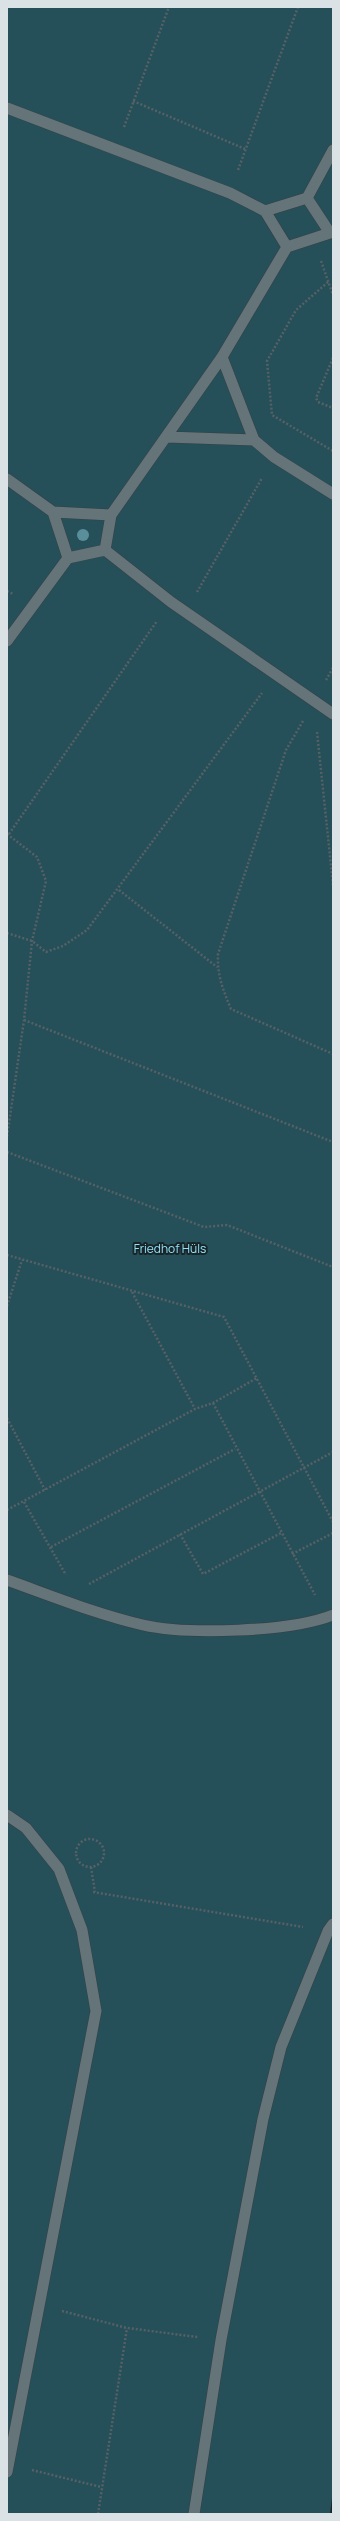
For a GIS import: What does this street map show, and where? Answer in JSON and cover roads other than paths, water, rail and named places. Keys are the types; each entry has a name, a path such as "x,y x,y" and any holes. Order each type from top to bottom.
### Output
{"lane":[{"path":"7,108 116,148 230,193 265,211 288,247"},
{"path":"265,211 307,198 333,150"},
{"path":"106,550 111,515 222,357 288,247 330,233 307,198"},
{"path":"222,357 254,440 274,457 333,494"},
{"path":"167,437 254,440"},
{"path":"7,479 53,512 111,515"},
{"path":"53,512 68,558"},
{"path":"7,641 68,558 106,550"},
{"path":"106,550 171,602 333,714"},
{"path":"7,1580 85,1608 144,1625 207,1630 267,1628 330,1617"},
{"path":"7,1815 26,1828 59,1869 82,1930 96,2011 8,2468"},
{"path":"194,2514 220,2340 263,2119 281,2047 330,1927"}],"park label":[{"name":"Friedhof Hüls","path":"170,1249"}]}
